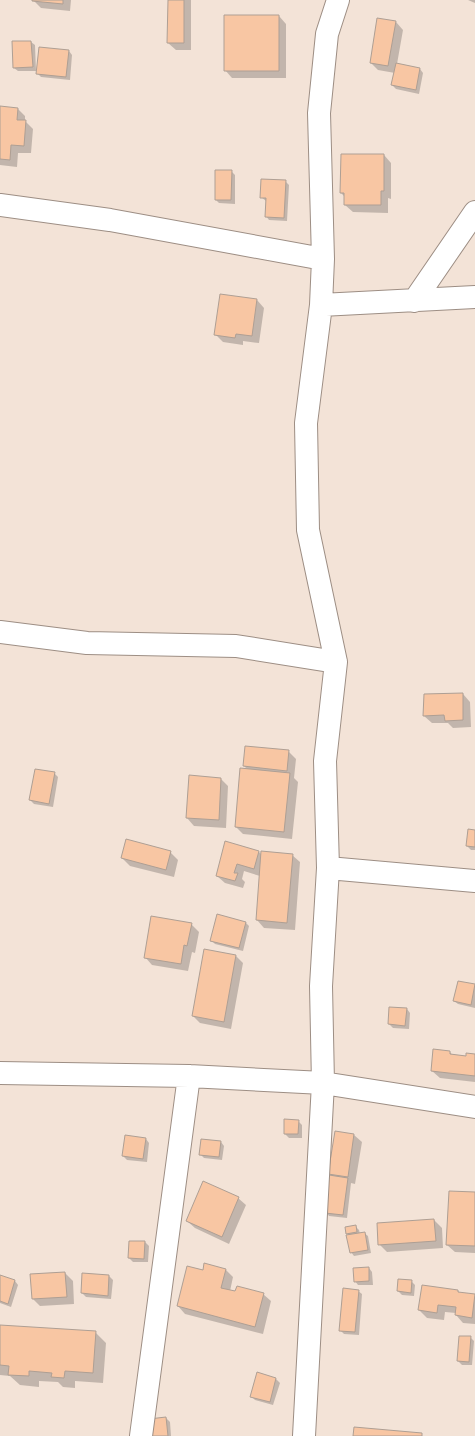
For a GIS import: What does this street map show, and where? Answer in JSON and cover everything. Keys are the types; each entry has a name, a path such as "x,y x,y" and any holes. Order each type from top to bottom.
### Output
{"street":[{"path":"304,1436 323,1083 322,986 328,868 325,761 336,662 308,530 306,423 321,305 323,259 320,113 326,34 338,0"},
{"path":"0,205 110,220 323,259"},
{"path":"414,301 475,212"},
{"path":"321,305 475,298"},
{"path":"0,632 87,642 236,646 336,662"},
{"path":"328,868 475,881"},
{"path":"0,1072 189,1076 323,1083 475,1107"},
{"path":"141,1436 189,1076"}],"building":[{"path":"63,0 63,4 32,1"},
{"path":"168,0 184,0 184,43 167,43"},
{"path":"224,15 279,15 279,71 224,71"},
{"path":"377,18 396,21 388,66 370,63"},
{"path":"12,41 31,41 33,67 13,68"},
{"path":"39,47 69,50 66,77 36,74"},
{"path":"396,63 420,68 416,90 391,85"},
{"path":"0,106 18,108 17,120 26,120 24,146 11,145 10,160 0,159"},
{"path":"341,154 384,154 384,191 381,191 381,205 344,205 344,193 340,193"},
{"path":"215,170 232,170 231,200 215,200"},
{"path":"261,179 286,180 284,218 265,217 266,198 260,198"},
{"path":"220,294 257,299 252,336 236,334 235,338 214,335"},
{"path":"463,693 463,720 445,721 444,715 423,716 424,694"},
{"path":"245,746 289,750 287,771 243,766"},
{"path":"240,768 290,773 284,832 235,827"},
{"path":"35,769 55,772 49,804 29,800"},
{"path":"189,775 221,778 219,820 186,818"},
{"path":"468,829 475,830 475,847 466,846"},
{"path":"126,839 171,851 166,870 121,858"},
{"path":"225,841 259,851 254,869 237,864 234,873 238,873 235,881 216,876"},
{"path":"261,851 293,854 287,923 256,920"},
{"path":"217,914 246,922 239,948 210,941"},
{"path":"151,916 192,923 187,946 184,945 181,964 144,958"},
{"path":"204,949 236,955 224,1022 192,1016"},
{"path":"458,981 475,984 471,1005 453,1001"},
{"path":"389,1007 407,1008 405,1026 388,1024"},
{"path":"433,1049 450,1051 450,1054 466,1056 466,1053 475,1054 475,1076 431,1071"},
{"path":"284,1119 299,1120 298,1134 284,1134"},
{"path":"335,1131 354,1134 348,1177 328,1174"},
{"path":"125,1135 146,1138 143,1159 122,1156"},
{"path":"201,1139 221,1141 219,1157 199,1155"},
{"path":"329,1175 348,1178 343,1215 325,1213"},
{"path":"203,1181 239,1197 222,1237 186,1221"},
{"path":"449,1191 475,1192 475,1246 446,1245"},
{"path":"434,1219 436,1241 378,1245 377,1223"},
{"path":"356,1225 357,1232 346,1234 345,1227"},
{"path":"365,1232 368,1250 350,1253 346,1235"},
{"path":"129,1241 145,1241 144,1259 128,1258"},
{"path":"204,1263 226,1269 221,1288 235,1291 237,1286 264,1293 255,1327 177,1306 187,1266 203,1270"},
{"path":"369,1267 369,1281 354,1282 353,1268"},
{"path":"65,1272 67,1297 32,1299 30,1274"},
{"path":"82,1273 109,1275 108,1296 81,1293"},
{"path":"0,1275 15,1280 8,1304 0,1301"},
{"path":"398,1279 412,1280 411,1293 397,1291"},
{"path":"422,1285 475,1294 472,1318 455,1315 456,1307 438,1305 437,1313 418,1310"},
{"path":"343,1288 359,1290 355,1332 339,1331"},
{"path":"0,1325 96,1331 93,1373 65,1371 64,1378 51,1377 52,1373 29,1371 29,1376 8,1375 9,1366 0,1365"},
{"path":"459,1336 471,1336 469,1362 457,1361"},
{"path":"257,1372 276,1378 270,1402 250,1397"},
{"path":"166,1417 168,1436 150,1436 149,1419"},
{"path":"354,1427 422,1433 422,1436 353,1436"}]}
